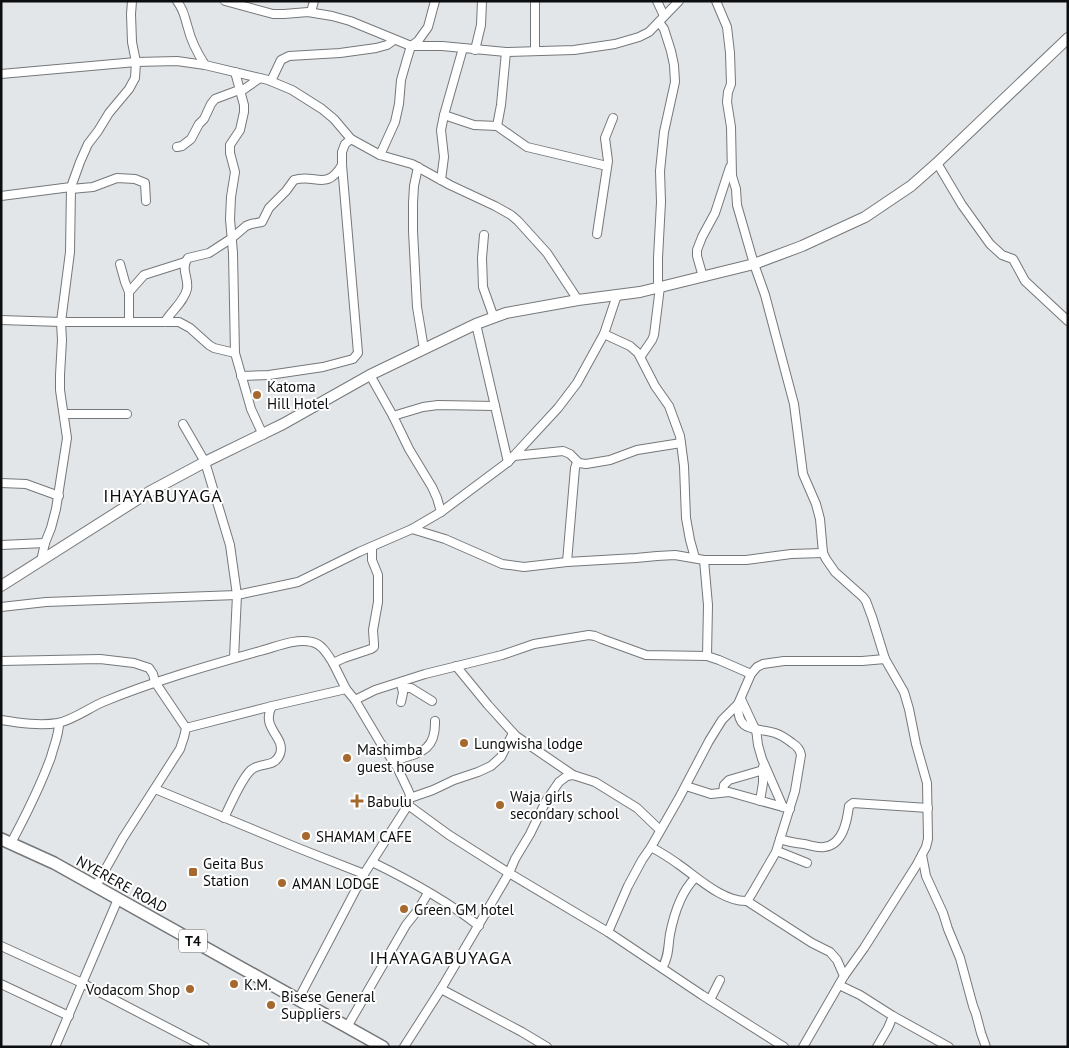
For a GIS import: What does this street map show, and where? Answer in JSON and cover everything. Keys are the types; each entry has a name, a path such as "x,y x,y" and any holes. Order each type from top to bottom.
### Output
{"highway":[{"name":"NYERERE ROAD","path":"6,841 54,863 382,1046"}],"main road":[{"path":"1,586 149,492 283,424 370,375 476,324 506,313 578,300 640,292 754,264 802,246 865,217 911,186 1068,38"}],"street":[{"path":"41,561 53,522 67,438 60,390 60,364 61,322 70,252 71,188 88,144 135,78 136,62 132,42 132,1"},
{"path":"177,1 185,14 198,54 205,65"},
{"path":"225,1 273,14 311,12 332,16 350,21 411,46 442,46 506,52 574,50 615,44 639,37 649,32 679,1"},
{"path":"311,12 314,1"},
{"path":"380,154 395,122 399,104 400,80 411,46 418,41 428,27 435,1"},
{"path":"475,50 482,25 482,1"},
{"path":"535,1 535,51"},
{"path":"641,356 654,335 659,288 660,171 664,132 675,82 670,44 657,1"},
{"path":"716,1 727,28 730,53 731,84 727,102 731,127 732,176 736,189 737,205 765,295 794,404 803,474 816,504 820,520 823,553 836,572 866,602 885,659 904,692 927,783 928,839 922,855 844,976 803,1047"},
{"path":"271,81 281,60 289,56 340,53 376,48 387,45 394,40"},
{"path":"441,180 444,157 441,130 462,48"},
{"path":"497,126 506,52"},
{"path":"1,74 136,62 177,61 205,65 271,81 292,90 322,109 334,119 351,139 380,154 412,164 511,215 547,253 578,300"},
{"path":"235,72 244,108 240,130 230,145 235,172 230,219 233,252 235,353 251,409 262,435"},
{"path":"177,148 191,140 215,100 240,91 260,78"},
{"path":"444,115 474,125 497,126 527,147 607,166"},
{"path":"597,234 608,161 604,138 613,118"},
{"path":"241,376 323,367 354,359 358,353 342,164 342,152 345,144 351,139"},
{"path":"703,277 697,250 715,213 732,162"},
{"path":"937,163 962,205 990,244 1002,255 1013,259 1025,281 1068,321"},
{"path":"129,292 144,275 185,262 188,258 208,253 251,224 262,222 269,208 294,180 302,178 318,181 330,178 337,173 342,164"},
{"path":"418,167 413,195 413,230 417,307 424,349"},
{"path":"1,196 93,187 117,178 135,179 145,183 146,201"},
{"path":"484,235 482,258 483,287 494,318"},
{"path":"165,322 186,290 185,262"},
{"path":"120,264 129,292 129,322"},
{"path":"1,607 46,602 237,595 298,582 412,529 441,512 511,459 558,408 577,383 604,334 617,295"},
{"path":"1,320 179,322 190,328 214,348 235,353"},
{"path":"476,324 511,459"},
{"path":"604,334 630,346 641,356 656,386 669,406 680,436 684,466 686,518 695,558"},
{"path":"370,375 409,449 432,487 441,512"},
{"path":"393,416 423,407 438,405 496,406"},
{"path":"64,414 127,414"},
{"path":"183,424 205,462 230,544 237,595 234,658"},
{"path":"511,459 563,451 570,454 577,462 586,464 610,460 637,450 681,443"},
{"path":"567,562 577,462"},
{"path":"1,483 26,484 58,496"},
{"path":"412,529 445,539 502,564 524,567 567,562 674,555 704,560 746,560 791,554 823,553"},
{"path":"1,545 45,543"},
{"path":"332,663 374,647 373,630 378,602 378,575 372,560 372,546"},
{"path":"704,560 708,605 707,656"},
{"path":"355,700 375,690 402,684 456,666 502,655 534,644 589,635 646,655 707,656 751,674"},
{"path":"1,720 36,724 59,723 102,703 155,682 293,642 317,643 326,652 346,689 355,700 393,761 408,790 409,802 429,822 509,873 608,932 784,1047"},
{"path":"1,660 100,659 134,663 149,668 155,682 186,728 180,749 96,886"},
{"path":"608,932 628,886 642,860 686,786 709,741 722,720 739,701 751,674 757,667 763,664 784,661 862,661 885,659"},
{"path":"456,666 488,705 522,741 573,775 595,782 637,808 660,830"},
{"path":"402,684 432,701"},
{"path":"401,702 402,684"},
{"path":"186,728 346,689"},
{"path":"739,701 755,729 760,751 763,766 760,801"},
{"path":"224,818 236,793 251,770 272,764 280,754 279,741 269,723 269,712 272,706"},
{"path":"393,761 410,756 428,747 435,735 435,721"},
{"path":"6,841 28,812 57,738 59,723"},
{"path":"747,901 777,851 787,808 800,767 801,755 800,749 779,734 755,729"},
{"path":"298,1000 364,874 409,802 454,780 491,766 501,757 513,733"},
{"path":"723,792 724,785 729,780 763,766"},
{"path":"763,766 787,808"},
{"path":"404,1047 479,926 554,788 563,777 573,775"},
{"path":"686,786 711,794 729,792 787,808"},
{"path":"155,789 364,874"},
{"path":"780,839 821,848 827,847 839,838 843,832 849,806 853,803 928,808"},
{"path":"651,847 721,894 740,902 747,901 796,933 830,952 837,960 844,976"},
{"path":"777,851 807,863"},
{"path":"922,855 926,876 943,913 962,963 969,994 986,1047"},
{"path":"372,862 459,910 479,926"},
{"path":"662,968 668,956 670,933 678,905 685,890 695,878"},
{"path":"347,1027 397,940 428,893"},
{"path":"55,1047 118,899"},
{"path":"1,946 82,983 205,1047"},
{"path":"710,1000 720,980"},
{"path":"1,984 69,1016"},
{"path":"839,985 860,995 949,1047"},
{"path":"441,989 522,1032 546,1047"},
{"path":"877,1047 893,1016"}],"place":[{"name":"Katoma Hill Hotel","path":"257,395"},
{"name":"Lungwisha lodge","path":"464,743"},
{"name":"Mashimba guest house","path":"347,758"},
{"name":"Babulu","path":"357,801"},
{"name":"Waja girls secondary school","path":"500,805"},
{"name":"SHAMAM CAFE","path":"306,836"},
{"name":"Geita Bus Station","path":"193,872"},
{"name":"AMAN LODGE","path":"282,883"},
{"name":"Green GM hotel","path":"404,909"},
{"name":"K.M.","path":"234,984"},
{"name":"Vodacom Shop","path":"190,989"},
{"name":"Bisese General Suppliers","path":"271,1005"}],"district":[{"name":"IHAYABUYAGA","path":"163,495"},
{"name":"IHAYAGABUYAGA","path":"441,957"}]}
